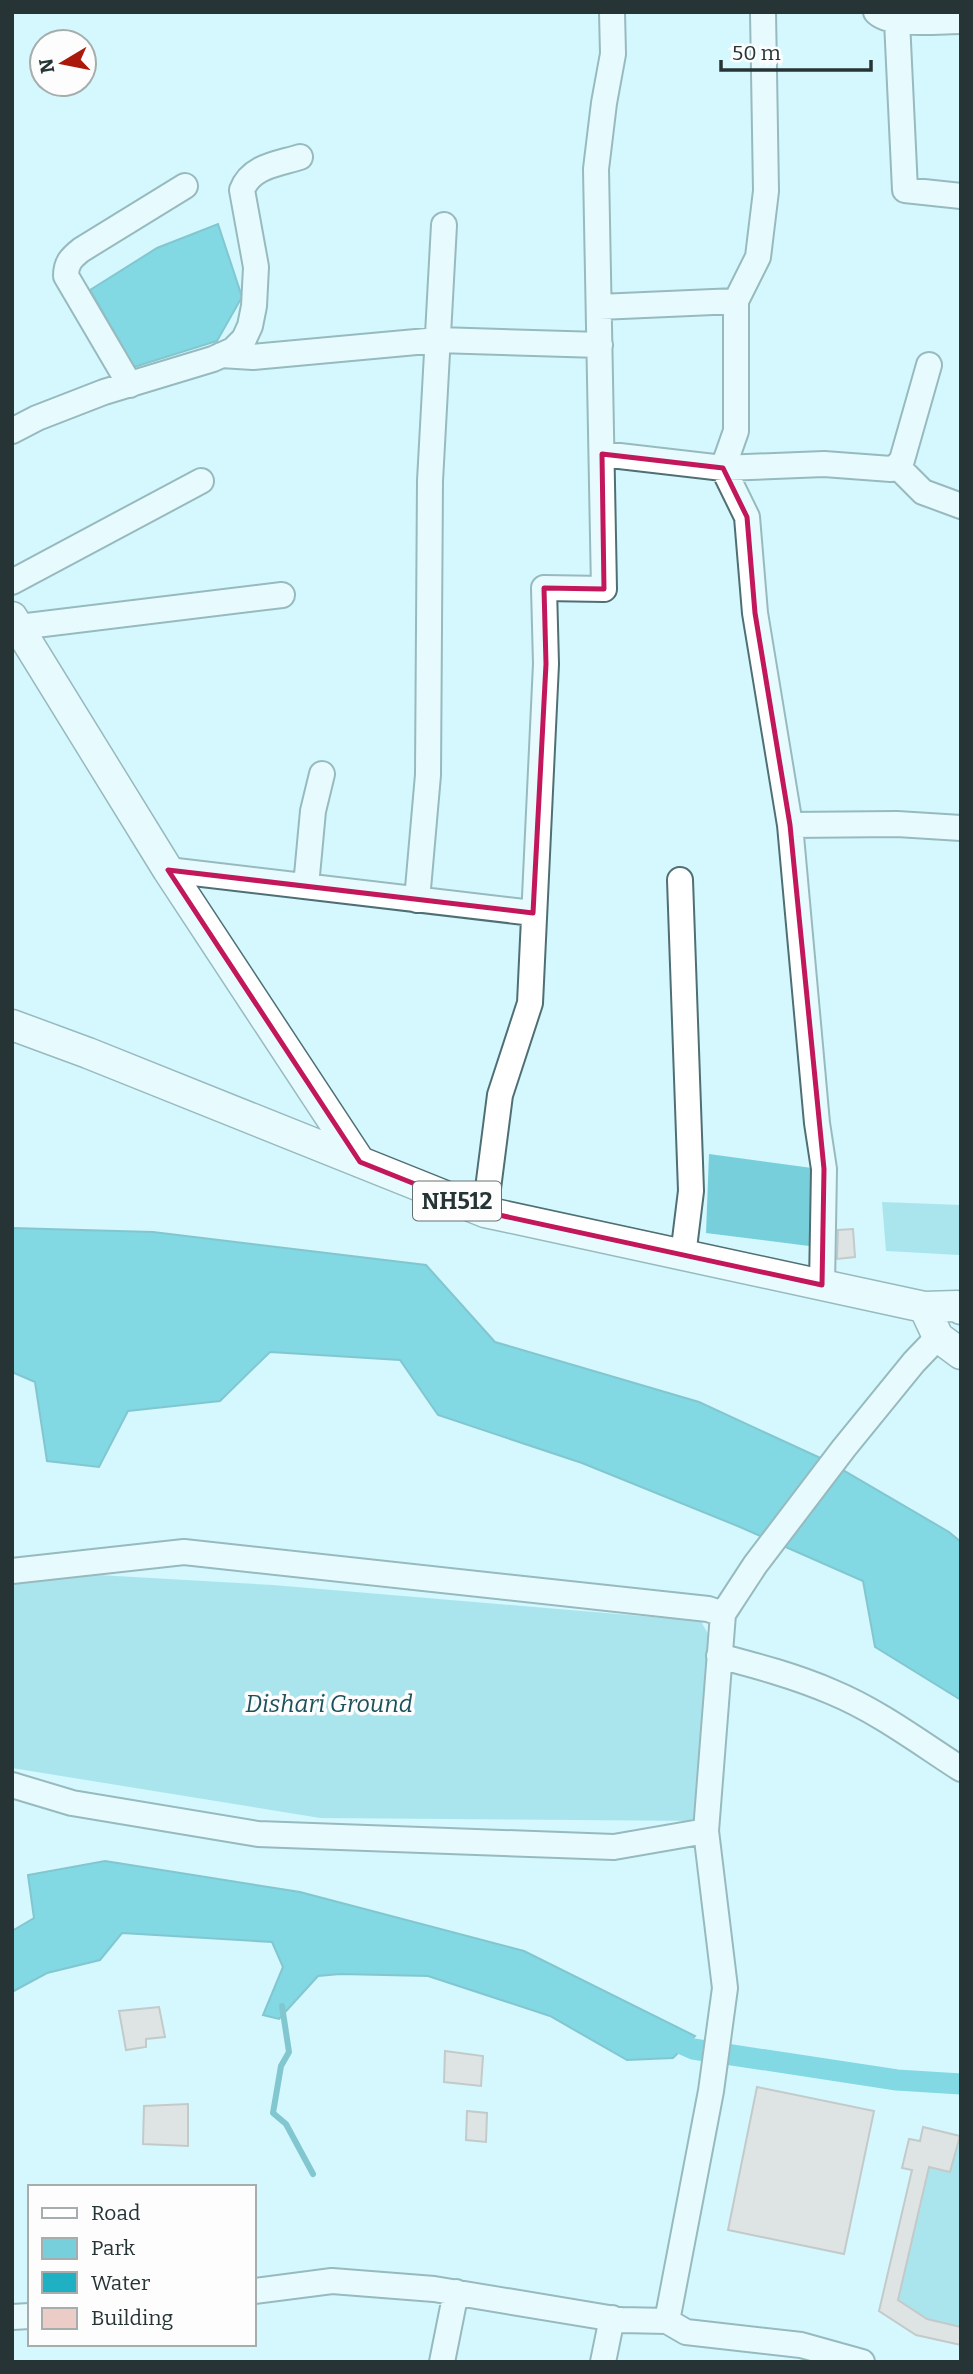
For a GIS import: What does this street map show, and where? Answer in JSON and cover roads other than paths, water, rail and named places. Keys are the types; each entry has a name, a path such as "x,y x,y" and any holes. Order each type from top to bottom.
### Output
{"main road":[{"path":"15,622 168,870 360,1162"},
{"name":"NH512","path":"12,1025 485,1212 923,1307 957,1306 961,1309"},
{"path":"923,1307 949,1345"}],"street":[{"path":"485,1212 500,1095 530,1003 546,664 544,588 604,589 596,169 613,54 612,12"},
{"path":"763,12 766,191 758,257 736,300 736,431 723,468 747,517 755,613 790,825 817,1123 824,1169 822,1285"},
{"path":"961,21 886,17 905,190 961,196"},
{"path":"12,431 48,414 233,350 244,339 254,306 256,267 242,190 245,181 255,171 300,157"},
{"path":"130,385 66,276 66,267 69,260 81,250 185,186"},
{"path":"417,900 428,775 430,481 444,225"},
{"path":"599,307 736,300"},
{"path":"221,355 253,357 438,341 600,345"},
{"path":"602,454 723,468 793,464 848,465 883,470 897,466 902,460 929,365"},
{"path":"897,466 923,492 961,506"},
{"path":"12,582 201,481"},
{"path":"15,622 282,594"},
{"path":"306,886 313,811 322,774"},
{"path":"790,825 897,824 961,828"},
{"path":"168,870 533,913"},
{"path":"680,880 691,1191 684,1256"},
{"path":"667,2321 711,2091 725,1988 706,1831 723,1614 755,1565 844,1447 914,1362 949,1345"},
{"path":"12,1571 184,1552 708,1609 723,1614"},
{"path":"719,1656 796,1678 833,1692 862,1706 961,1769"},
{"path":"12,1785 72,1803 258,1834 614,1847 706,1831"},
{"path":"256,2291 332,2281 456,2292 611,2318 667,2321 686,2332 801,2345 862,2362"},
{"path":"442,2362 456,2292"},
{"path":"603,2362 611,2318"}],"water":[{"path":"218,224 242,297 217,341 134,367 90,290 157,248"},
{"path":"12,1228 153,1232 426,1265 495,1342 699,1402 829,1462 949,1532 961,1542 961,1700 875,1647 863,1581 740,1527 582,1463 438,1415 400,1360 270,1352 220,1401 128,1411 99,1467 47,1461 35,1382 12,1372"},
{"path":"105,1861 300,1892 524,1951 695,2036 673,2058 627,2060 550,2016 428,1976 318,1976 279,2019 263,2015 283,1967 272,1942 122,1933 100,1960 47,1973 12,1992 12,1931 34,1918 28,1875"}],"waterway":[{"path":"282,2006 289,2052 281,2066 273,2113 286,2124 313,2174"},
{"path":"661,2035 693,2049 897,2080 961,2084"}],"park label":[{"name":"Dishari Ground","path":"329,1704"}]}
